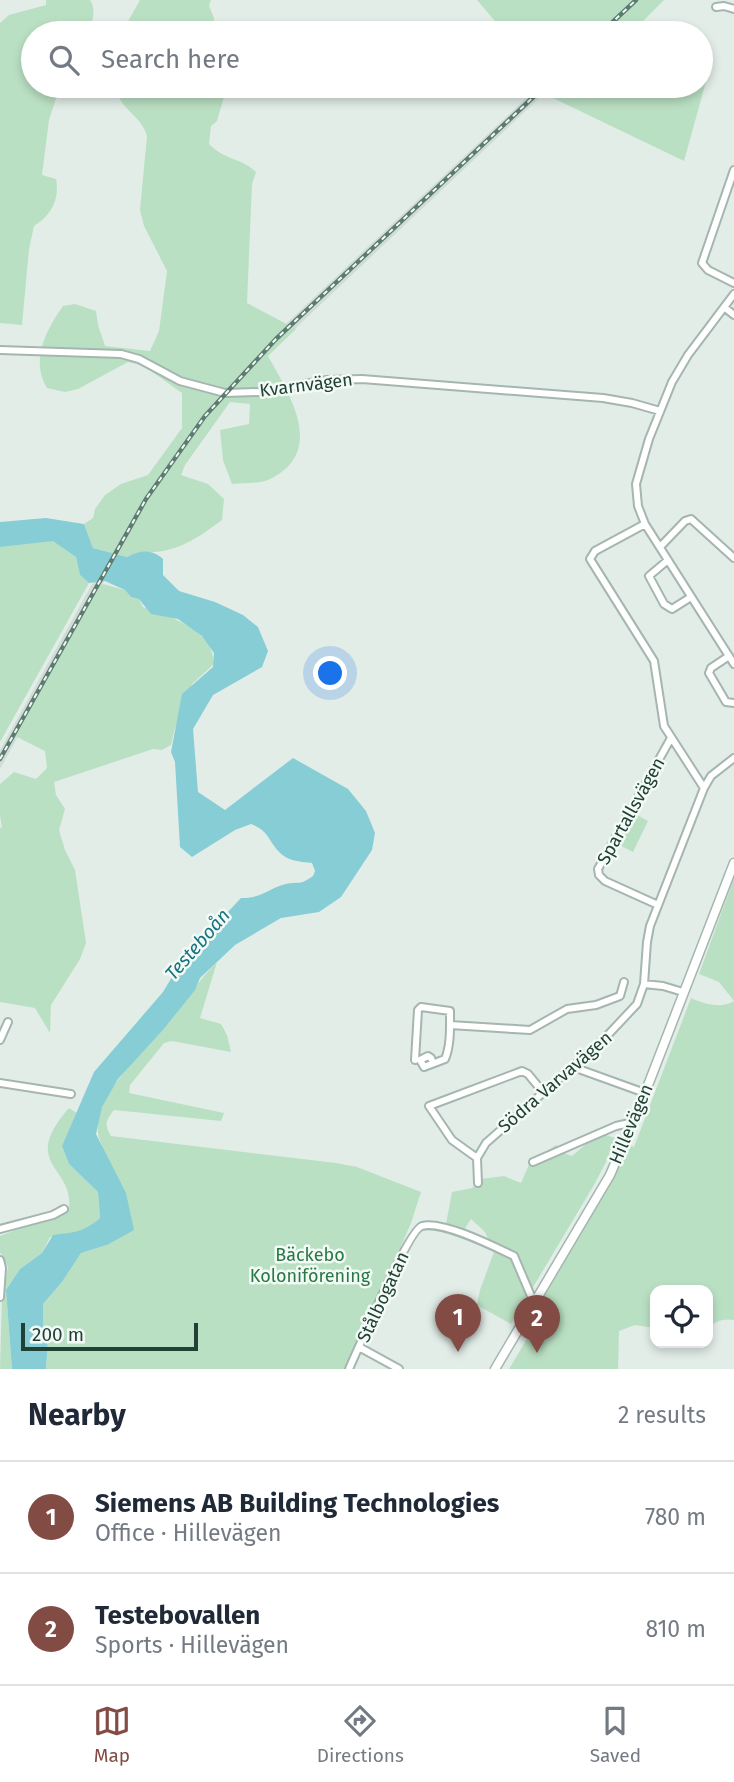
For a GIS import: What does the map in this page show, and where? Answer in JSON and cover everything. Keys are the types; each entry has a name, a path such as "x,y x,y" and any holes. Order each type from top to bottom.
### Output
{"street":[{"path":"716,7 734,9"},
{"path":"734,170 702,262 708,270 734,283"},
{"path":"734,294 688,355 672,382 642,458 636,484 638,506 645,524 734,664"},
{"path":"724,307 734,315"},
{"name":"Kvarnvägen","path":"0,351 121,354 139,359 180,381 225,394 260,392 327,380 362,379 603,398 632,402 660,411"},
{"path":"660,547 683,522 691,519 734,558"},
{"name":"Spartallsvägen","path":"645,524 595,551 590,559 654,661 663,722 671,738 598,869 599,875 606,881 658,905"},
{"path":"668,561 649,576 664,604 672,609 691,597"},
{"path":"729,656 711,668 709,673 726,702 734,703"},
{"path":"671,738 704,788"},
{"name":"Södra Varvavägen","path":"477,1158 493,1136 615,1028 639,1000 644,984 648,935 658,905 704,788 711,776 734,758"},
{"name":"Hillevägen","path":"495,1369 610,1175 634,1122 734,863"},
{"path":"450,1025 530,1030 566,1009 596,1005 620,996 624,982"},
{"path":"644,984 683,992"},
{"path":"415,1060 418,1010 421,1007 450,1011 447,1053 445,1059 433,1063"},
{"path":"0,1040 8,1022"},
{"path":"573,1067 645,1093"},
{"path":"478,1183 477,1158 452,1140 427,1103 522,1071 528,1074 543,1092"},
{"path":"0,1083 71,1094"},
{"path":"533,1162 616,1126 634,1122"},
{"path":"0,1229 53,1215 64,1209"},
{"name":"Stålbogatan","path":"349,1369 403,1252 419,1227 430,1225 465,1234 514,1256 534,1303"},
{"path":"0,1261 0,1297"},
{"path":"359,1347 399,1369"}],"shaded area":[{"path":"526,98 539,98 247,374 120,552 0,769 0,750 112,548 273,336"}],"green space":[{"path":"46,0 90,0 93,16 92,21 21,21 21,98 56,98 49,120 42,175 56,179 57,193 49,212 34,226 29,249 22,325 0,323 0,23 9,15 46,5"},
{"path":"140,0 211,0 209,6 214,18 214,21 128,21"},
{"path":"477,0 664,0 643,21 495,21"},
{"path":"120,98 224,98 217,121 211,126 209,144 256,172 252,184 247,303 296,329 268,356 293,404 300,438 297,453 287,467 270,479 256,483 232,484 223,460 220,430 249,424 250,404 230,402 185,465 181,475 208,484 224,499 222,520 182,545 165,551 138,553 127,557 93,548 84,524 93,518 95,509 105,495 121,484 148,475 182,428 182,393 144,366 128,362 78,389 65,392 47,388 40,367 46,335 63,306 75,304 96,311 105,346 150,351 159,331 167,271 144,226 140,210 147,136 140,122"},
{"path":"553,98 701,98 684,161"},
{"path":"53,540 76,557 80,575 89,583 0,742 0,547"},
{"path":"103,584 125,590 131,597 139,599 143,607 177,620 199,633 212,652 214,664 192,684 171,745 54,782 56,795 65,809 59,830 75,870 86,943 80,959 51,1005 50,1033 35,1008 0,1002 0,784 14,772 36,779 47,768 45,751 15,736 98,587"},
{"path":"635,814 648,821 633,852 619,845"},
{"path":"734,878 734,1001 719,982 699,974"},
{"name":"Bäckebo Koloniförening","path":"217,962 200,1018 221,1024 231,1052 172,1041 164,1043 130,1085 129,1093 224,1113 221,1121 114,1110 107,1123 111,1136 357,1167 421,1192 411,1223 348,1369 46,1369 48,1339 43,1325 43,1304 81,1253 107,1245 102,1145 98,1130 106,1098 116,1082 164,1029"},
{"path":"691,998 718,1005 734,1001 734,1320 727,1319 713,1324 713,1285 650,1285 650,1327 635,1325 619,1331 618,1369 509,1369 534,1327 530,1319 616,1171 628,1144 634,1147"},
{"path":"69,1108 77,1113 62,1146 69,1164 98,1192 100,1218 85,1231 50,1237 42,1253 20,1269 6,1290 12,1369 0,1369 2,1298 8,1267 0,1252 0,1236 62,1216 69,1208 64,1183 48,1154 55,1127"},
{"path":"603,1134 618,1139 594,1185 511,1324 477,1305 494,1252 485,1232 471,1219 464,1230 446,1224 452,1192 472,1188 481,1179 504,1176 521,1183 530,1162 556,1145 572,1156 593,1138"}],"water":[{"path":"46,518 84,524 93,548 127,557 141,552 154,553 163,559 163,575 179,591 215,602 243,615 258,627 268,651 262,667 213,695 193,729 198,792 225,810 293,758 348,789 366,811 375,833 372,850 341,897 319,912 281,918 235,945 200,978 195,990 164,1029 118,1079 102,1107 96,1134 126,1193 134,1230 107,1245 81,1253 43,1304 43,1325 48,1339 46,1369 12,1369 6,1290 20,1269 42,1253 53,1235 78,1231 100,1218 98,1192 69,1164 62,1146 94,1072 163,992 181,962 241,898 254,897 286,884 302,882 313,876 315,871 312,863 284,856 262,830 251,824 235,830 192,857 180,847 175,762 171,752 182,694 213,667 214,653 202,636 178,619 151,614 139,599 105,581 89,583 80,575 76,557 53,541 0,547 0,522"}],"railway":[{"path":"614,21 636,0"},
{"path":"0,759 146,499 205,416 276,339 532,98"}],"place":[{"name":"Siemens AB Building Technologies","path":"458,1352"},
{"name":"Testebovallen","path":"537,1353"}],"water label":[{"name":"Testeboån","path":"197,944"}]}
